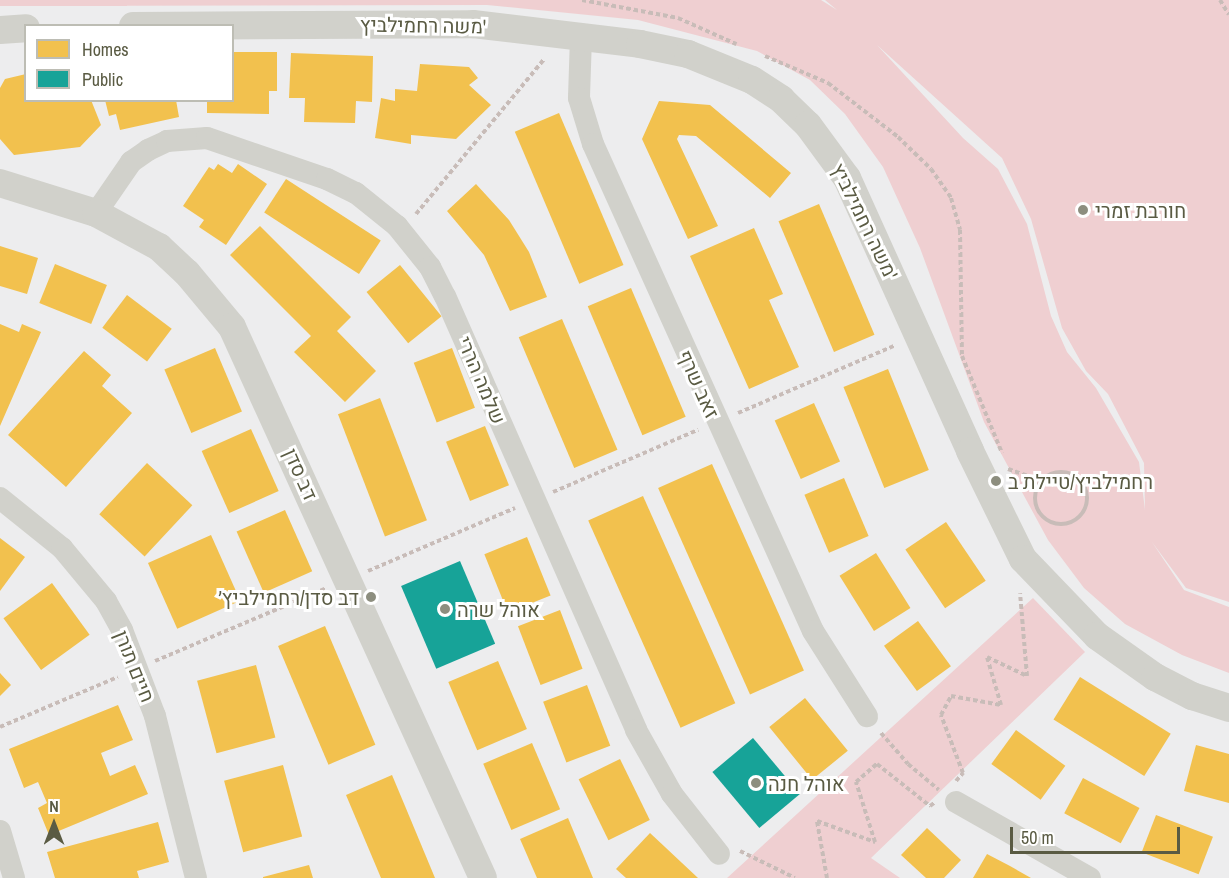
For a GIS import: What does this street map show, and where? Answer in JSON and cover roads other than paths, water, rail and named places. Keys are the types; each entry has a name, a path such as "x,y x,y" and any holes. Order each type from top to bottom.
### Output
{"street":[{"name":"משה רחמילביץ'","path":"234,25 473,24 573,36 688,54 743,76 781,99 808,125 847,178 1006,529 1029,567 1071,614 1107,643 1183,691 1229,708"},
{"name":"זאב שרף","path":"573,36 583,119 716,423 813,631 867,716"},
{"name":"שלמה הררי","path":"96,213 131,162 148,150 167,141 207,138 356,193 402,231 430,267 445,296 534,500 651,757 691,821 719,854"},
{"name":"דב סדן","path":"0,183 96,213 159,247 187,273 231,327 349,579 483,878"},
{"name":"חיים תורן","path":"0,498 43,529 88,577 106,602 139,668 172,777 196,878"},
{"path":"951,799 1090,878"},
{"path":"0,831 14,878"}],"place":[{"name":"חורבת זמרי","path":"1083,210"},
{"name":"רחמילביץ/טיילת ב","path":"996,481"},
{"name":"דב סדן/רחמילביץ׳","path":"371,597"},
{"name":"אוהל שרה","path":"445,609"},
{"name":"אוהל חנה","path":"756,783"}]}
